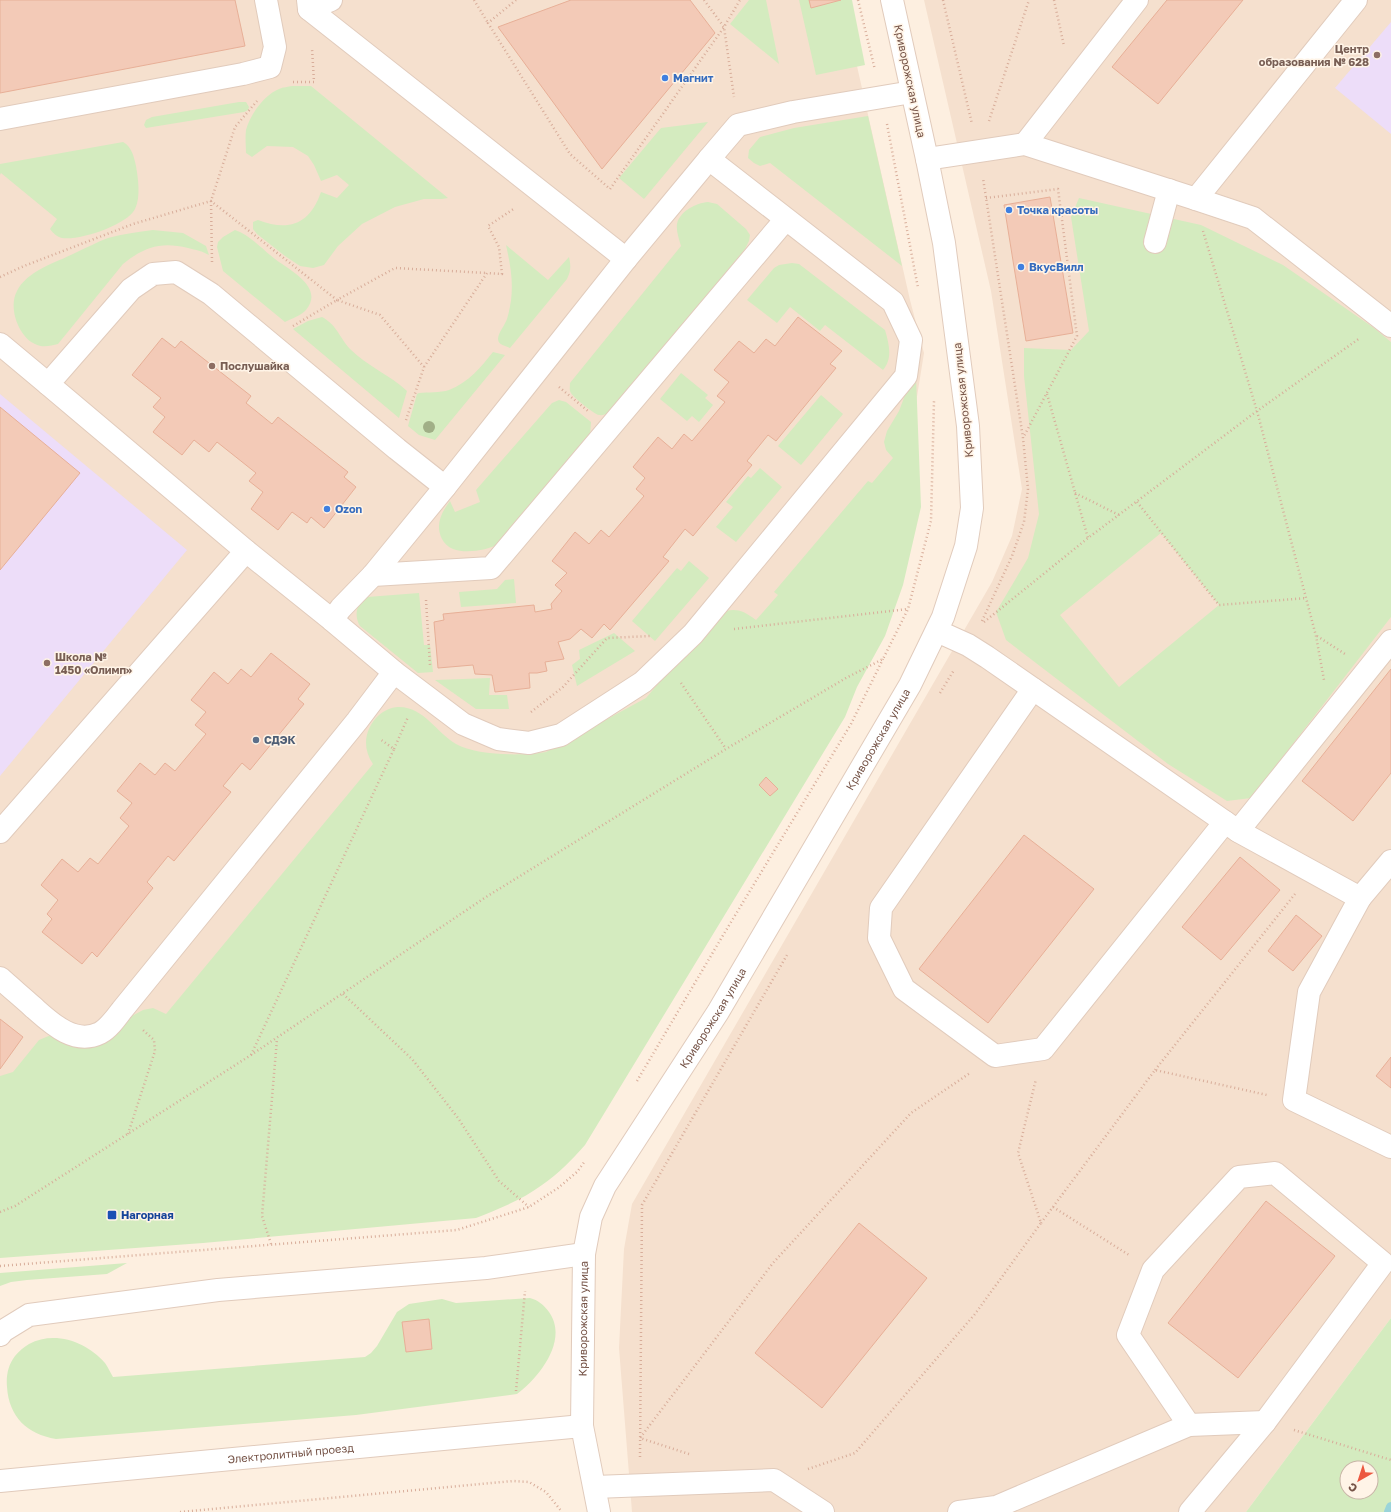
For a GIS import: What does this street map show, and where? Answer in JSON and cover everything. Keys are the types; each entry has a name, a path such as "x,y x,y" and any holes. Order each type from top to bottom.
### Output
{"street":[{"path":"0,119 243,74 270,67 275,47 266,0"},
{"path":"308,5 331,0"},
{"name":"Криворожская улица","path":"599,1512 582,1426 584,1254 591,1216 605,1186 718,1012 910,685 943,618 966,546 972,508 968,426 944,243 892,0"},
{"path":"1025,144 1136,0"},
{"path":"1196,199 1356,0"},
{"path":"308,5 626,259"},
{"path":"332,620 341,608 373,575 445,488 626,259 738,125 793,112 912,92"},
{"path":"927,158 1025,144 1253,218 1386,322"},
{"path":"0,344 246,551 394,672 463,724 498,739 529,743 561,735 643,682 693,634 906,376 911,340 893,302 709,160"},
{"path":"1155,242 1169,190"},
{"path":"373,575 491,568 786,219"},
{"path":"48,384 131,289 153,274 176,272 211,294 445,488"},
{"path":"0,832 246,551"},
{"path":"937,631 968,645 1231,826 1360,898"},
{"path":"1033,689 881,908 880,938 904,989 994,1056 1044,1050 1231,826 1330,716 1391,641"},
{"path":"0,978 56,1027 69,1034 85,1036 100,1032 111,1024 357,721 394,672"},
{"path":"1391,862 1360,898 1309,992 1294,1100 1391,1147"},
{"path":"1189,1425 1128,1335 1153,1270 1239,1177 1275,1173 1383,1263 1265,1422 1190,1512"},
{"path":"0,1335 3,1331 29,1315 218,1290 486,1268 584,1254"},
{"path":"959,1512 996,1507 1189,1425 1265,1422"},
{"name":"Электролитный проезд","path":"0,1481 582,1426"},
{"path":"595,1487 774,1480 823,1512"}],"path":[{"path":"474,0 570,154 610,189 724,27 740,0"},
{"path":"488,23 516,0"},
{"path":"704,0 724,27 738,125"},
{"path":"858,0 888,126"},
{"path":"943,0 979,151 1023,438 1028,489 1024,522 1012,556 980,625 1088,538 1257,411 1374,328 1386,322"},
{"path":"979,151 1029,0"},
{"path":"1054,0 1072,82"},
{"path":"270,67 281,82 314,82 308,5"},
{"path":"211,294 211,201 235,127 259,98"},
{"path":"986,198 1058,189 1077,336 1023,438"},
{"path":"267,341 395,268 502,274 499,247 488,226 516,208 549,198"},
{"path":"1196,199 1201,225 1257,411 1307,598 1316,636 1330,716"},
{"path":"0,277 24,266 133,224 211,201"},
{"path":"211,201 337,300 380,315 424,366"},
{"path":"397,449 424,366 487,273"},
{"path":"538,370 610,429"},
{"path":"1047,394 1088,538"},
{"path":"1074,493 1119,515"},
{"path":"1137,502 1220,605 1307,598"},
{"path":"424,571 431,666"},
{"path":"529,714 563,687 607,638 693,634 908,609 851,724 636,1082"},
{"path":"1316,636 1368,669"},
{"path":"939,694 968,645"},
{"path":"0,1212 15,1206 128,1135 277,1038 486,898 726,749 846,678 884,659"},
{"path":"665,660 726,749"},
{"path":"251,1055 420,692"},
{"path":"357,721 394,749"},
{"path":"774,1480 855,1453 976,1314 1041,1223 1155,1070 1313,872"},
{"path":"640,1486 642,1204 789,951"},
{"path":"342,994 412,1058 458,1118 499,1181 529,1207"},
{"path":"271,1244 262,1216 277,1038"},
{"path":"128,1135 155,1051 154,1040"},
{"path":"1041,1223 1018,1153 1044,1050"},
{"path":"640,1438 773,1263 911,1113 994,1056"},
{"path":"1155,1070 1294,1100"},
{"path":"0,1266 456,1230 529,1207 558,1188 576,1172 586,1160"},
{"path":"1053,1207 1153,1270"},
{"path":"516,1391 525,1289"},
{"path":"1265,1422 1391,1460"},
{"path":"640,1438 692,1454"},
{"path":"180,1512 513,1481 529,1482 546,1492 562,1512"}],"shaded area":[{"path":"0,0 842,0 910,300 924,353 915,409 911,465 662,742 0,1117"},
{"path":"924,0 1391,0 1391,1318 1246,1512 632,1512 619,1348 624,1249 632,1204 992,582 1012,536 1022,489 991,291"},
{"name":"Центр образования № 628","path":"1391,22 1391,134 1335,88"},
{"name":"Школа № 1450 «Олимп»","path":"0,394 187,550 0,776"}],"green space":[{"path":"749,0 766,0 779,64 730,24"},
{"path":"799,0 809,0 811,7 841,0 852,0 865,65 816,75"},
{"path":"292,86 311,86 448,198 424,199 395,207 362,224 338,246 324,265 313,268 300,266 285,256 257,234 253,229 253,222 258,220 269,224 289,225 297,222 311,212 321,192 337,198 349,185 337,175 321,181 308,156 293,147 267,146 252,157 246,153 246,130 258,106 273,92 281,88"},
{"path":"246,102 249,107 248,110 244,112 146,128 144,125 146,120 152,117"},
{"path":"868,116 902,266 770,163 760,166 748,158 749,150 760,137 794,128"},
{"path":"708,122 644,199 619,178 661,128"},
{"path":"123,142 131,149 136,166 138,176 137,204 135,209 123,221 102,231 70,238 62,238 57,236 50,229 57,219 1,173 0,175 0,164"},
{"path":"1079,198 1201,225 1283,265 1374,328 1391,342 1391,617 1251,798 1227,801 1168,764 1006,640 996,612 1028,558 1039,514 1024,376 1024,348 1071,350 1089,331 1071,217","holes":["1161,533 1219,605 1119,687 1060,615"]},
{"path":"708,202 717,204 746,229 750,235 745,249 614,408 605,414 596,414 571,393 570,383 681,246 677,224 681,215 689,208"},
{"path":"153,230 183,233 206,246 209,255 194,249 169,245 153,247 138,253 123,264 58,344 41,346 35,344 24,335 19,328 14,313 14,298 18,288 29,277 49,265 108,238"},
{"path":"235,230 251,239 303,280 311,294 311,302 304,312 285,322 223,271 217,247 218,242 223,237"},
{"path":"506,245 548,280 569,257 570,266 567,279 510,348 498,341 499,334 507,319 510,309 512,291 510,264"},
{"path":"792,263 799,264 885,330 889,346 889,356 883,370 825,325 820,331 790,307 777,323 747,300 774,268 779,265"},
{"path":"322,317 327,320 338,332 350,349 371,366 407,391 399,418 293,329 308,321"},
{"path":"493,352 505,355 435,440 419,435 408,426 417,394 445,391 456,387 474,374"},
{"path":"681,373 708,395 705,398 713,405 699,422 692,416 687,421 660,399"},
{"path":"916,377 921,507 903,585 885,636 857,687 845,717 585,1145 565,1166 548,1181 526,1195 510,1204 476,1218 203,1243 0,1258 0,1076 13,1072 39,1040 51,1035 130,1017 143,1010 153,1008 166,1014 373,764 367,752 366,739 370,726 383,712 395,707 407,708 415,711 422,715 456,744 476,751 500,754 546,752 646,698 718,613 729,610 738,610 756,620 778,595 774,592 868,481 872,483 893,458 886,450 884,442 887,431 899,411 907,390"},
{"path":"821,395 843,414 801,465 778,446"},
{"path":"559,400 566,402 591,422 590,436 499,544 483,550 470,551 453,549 448,546 442,539 439,524 444,510 450,501 455,512 480,502 476,490 552,403"},
{"path":"760,468 782,487 736,542 716,527 733,507 726,502 748,476 751,478"},
{"path":"689,561 709,578 655,641 632,621 677,568 681,571"},
{"path":"514,579 516,603 461,607 459,592 497,589 505,580"},
{"path":"419,593 424,645 430,645 433,672 418,673 360,626 357,618 358,606 363,599 367,597"},
{"path":"614,633 635,651 577,686 572,665 580,659 579,650"},
{"path":"490,678 489,695 507,695 509,709 476,709 435,680"},
{"path":"127,1263 107,1274 27,1280 11,1282 0,1286 0,1273"},
{"path":"530,1298 541,1303 549,1312 554,1323 556,1334 549,1358 526,1387 517,1394 356,1415 56,1439 46,1437 28,1428 16,1415 8,1398 8,1371 15,1356 29,1344 49,1338 70,1340 89,1349 105,1363 113,1377 365,1357 377,1346 397,1312 409,1304 442,1299 456,1303"},
{"path":"1391,1318 1391,1512 1246,1512"}],"building":[{"path":"0,0 235,0 245,46 0,93"},
{"path":"571,0 690,0 715,33 602,169 498,27"},
{"path":"809,0 841,0 811,8"},
{"path":"1167,0 1243,0 1158,104 1112,67"},
{"path":"1050,197 1073,333 1026,341 1004,205"},
{"path":"798,317 842,351 830,364 836,368 776,441 768,435 747,461 752,465 693,536 685,529 663,557 669,561 610,630 604,624 592,638 581,629 570,639 558,642 564,659 545,662 547,671 529,673 530,688 495,692 492,675 475,674 473,665 438,668 434,622 444,620 443,614 534,605 535,612 552,609 551,604 562,591 555,585 567,573 552,561 575,532 589,544 601,530 609,537 644,496 636,489 645,478 633,467 658,437 672,449 684,434 692,441 725,402 717,396 729,382 714,370 739,341 754,353 766,339 775,346"},
{"path":"162,338 175,348 181,341 251,396 246,403 272,424 278,417 348,472 344,477 356,487 324,528 311,517 307,523 292,512 278,530 251,509 263,492 249,481 256,473 217,442 209,452 194,440 182,455 153,432 165,417 153,407 161,398 132,375"},
{"path":"0,407 80,473 0,570"},
{"path":"271,653 310,684 298,699 304,704 250,770 242,763 223,786 231,792 174,861 168,856 147,882 153,888 97,957 92,952 82,964 42,932 52,919 47,914 58,900 41,885 62,859 78,872 90,858 98,864 129,826 120,818 132,803 117,791 140,763 155,775 165,763 175,771 206,734 195,725 206,712 191,700 214,672 228,684 241,669 251,677"},
{"path":"1391,669 1391,773 1353,821 1302,781"},
{"path":"766,777 778,789 770,796 759,785"},
{"path":"1024,835 1094,889 988,1023 919,969"},
{"path":"1240,857 1280,890 1221,960 1182,927"},
{"path":"1296,915 1322,936 1293,971 1268,951"},
{"path":"0,1019 23,1037 0,1069"},
{"path":"1391,1057 1391,1088 1376,1076"},
{"path":"1266,1201 1335,1256 1238,1378 1168,1323"},
{"path":"859,1223 927,1278 822,1408 755,1353"},
{"path":"429,1319 432,1349 406,1352 402,1322"}],"waterway":[{"path":"1389,1512 1391,1507"}],"place":[{"name":"Центр образования № 628","path":"1377,55"},
{"name":"Магнит","path":"665,78"},
{"name":"Точка красоты","path":"1009,210"},
{"name":"ВкусВилл","path":"1021,267"},
{"name":"Послушайка","path":"212,366"},
{"name":"Ozon","path":"327,509"},
{"name":"Школа № 1450 «Олимп»","path":"47,663"},
{"name":"СДЭК","path":"256,740"},
{"name":"Нагорная","path":"112,1215"}]}
